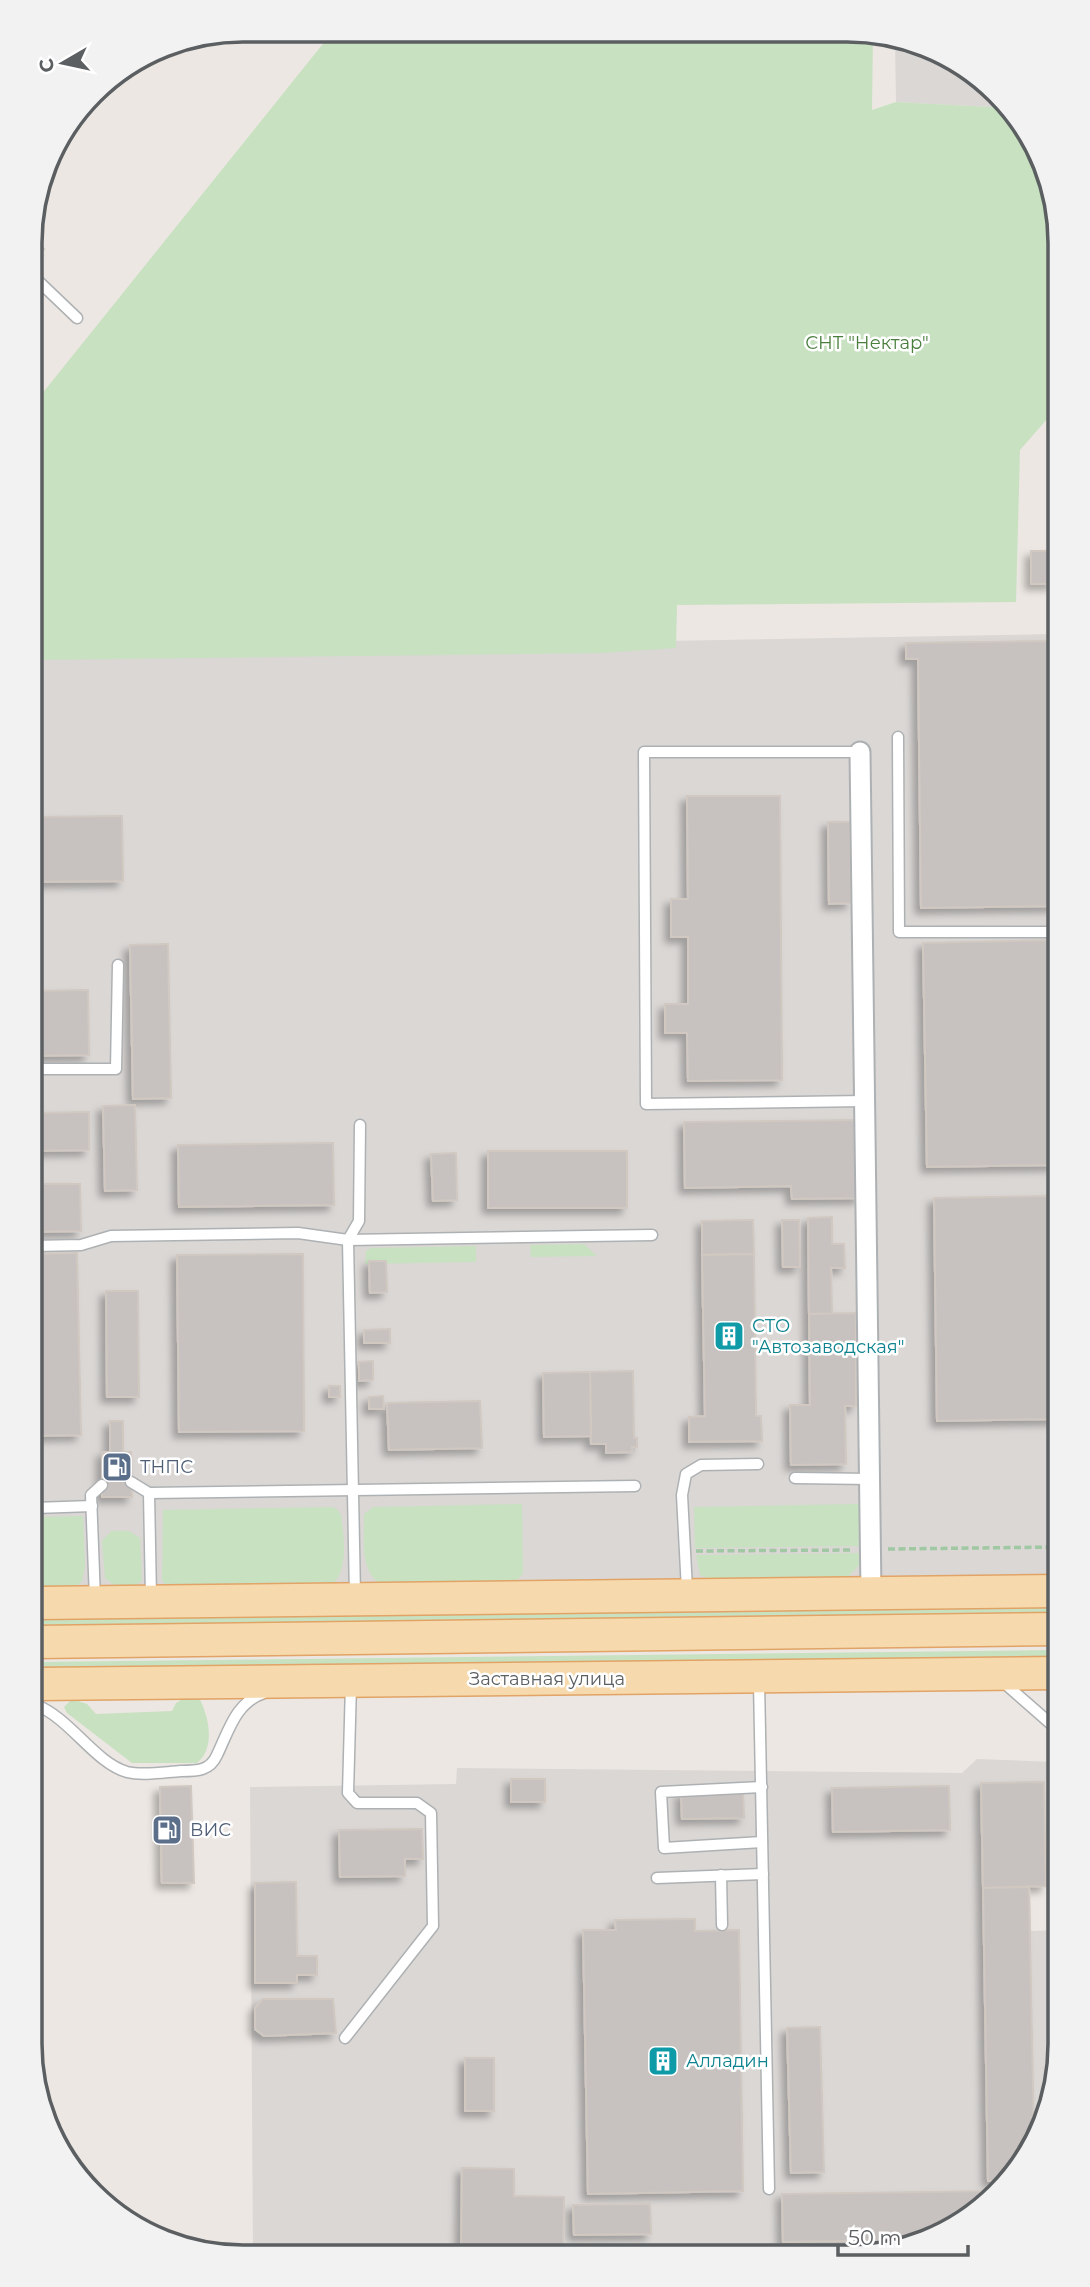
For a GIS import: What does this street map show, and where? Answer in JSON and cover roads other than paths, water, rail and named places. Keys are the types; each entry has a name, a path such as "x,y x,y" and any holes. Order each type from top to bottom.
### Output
{"main road":[{"path":"42,1603 1048,1591"},
{"path":"42,1642 1048,1629"},
{"name":"Заставная улица","path":"42,1684 1048,1673"}],"street":[{"path":"860,752 871,1593"}],"lane":[{"path":"42,284 78,318"},
{"path":"898,737 899,932 1048,932"},
{"path":"860,752 644,752 646,1104 865,1101"},
{"path":"42,1069 117,1069 118,965"},
{"path":"355,1599 348,1240 359,1220 360,1125"},
{"path":"42,1246 81,1245 111,1236 298,1233 348,1240 652,1235"},
{"path":"687,1595 682,1495 685,1474 701,1465 758,1464"},
{"path":"795,1478 870,1479"},
{"path":"131,1482 149,1493 635,1486"},
{"path":"95,1602 91,1495 102,1485"},
{"path":"149,1493 151,1601"},
{"path":"42,1507 92,1506"},
{"path":"994,1674 1048,1721"},
{"path":"759,1678 769,2189"},
{"path":"345,2038 433,1926 431,1813 416,1803 357,1803 348,1793 351,1680"},
{"path":"42,1708 60,1718 115,1767 129,1773 202,1770 214,1763 238,1710 247,1701 309,1681"},
{"path":"762,1787 661,1792 664,1848 762,1842"},
{"path":"657,1878 763,1874"},
{"path":"721,1875 722,1925"}],"place":[{"name":"СТО \"Автозаводская\"","path":"729,1336"},
{"name":"ТНПС","path":"117,1467"},
{"name":"ВИС","path":"167,1830"},
{"name":"Алладин","path":"663,2061"}],"park label":[{"name":"СНТ \"Нектар\"","path":"867,343"}]}
